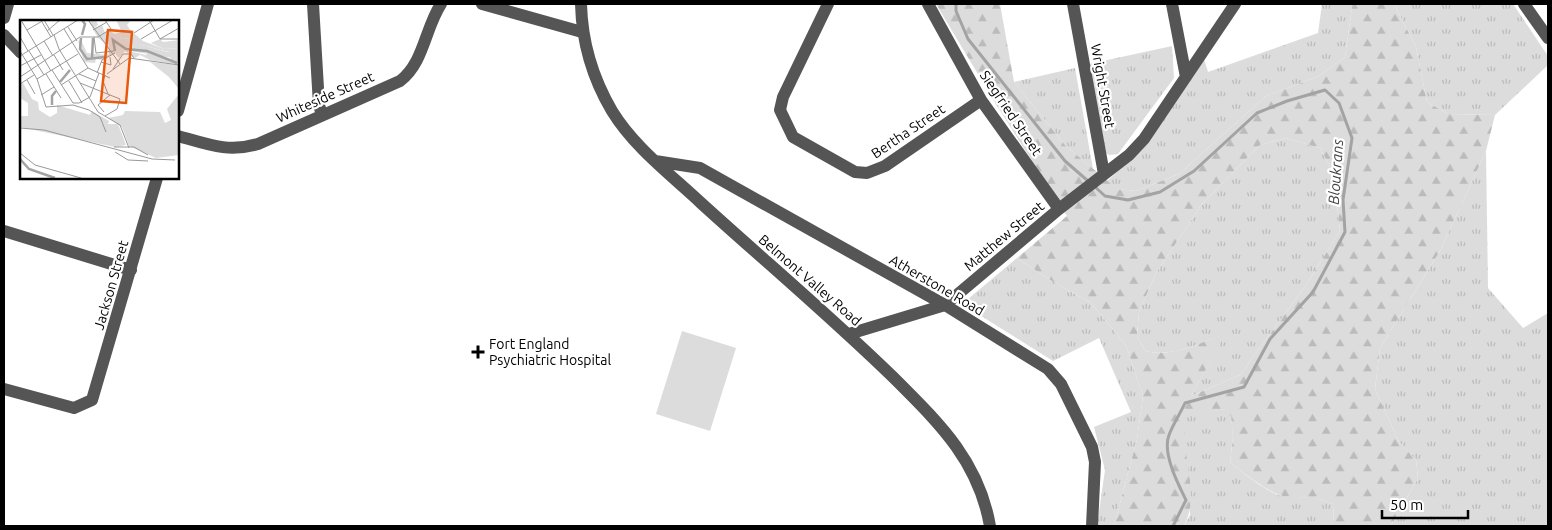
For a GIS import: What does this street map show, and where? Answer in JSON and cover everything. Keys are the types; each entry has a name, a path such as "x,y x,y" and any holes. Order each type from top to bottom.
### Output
{"street":[{"path":"4,18 8,4"},
{"path":"179,108 208,4"},
{"path":"313,4 319,105 322,114"},
{"name":"Whiteside Street","path":"179,136 226,149 244,148 258,144 400,81 408,75 415,64 435,13 441,4"},
{"path":"482,4 582,32"},
{"name":"Belmont Valley Road","path":"581,4 582,32 591,68 612,111 632,138 655,161 849,334 944,428 978,484 987,508 990,526"},
{"name":"Bertha Street","path":"828,4 783,97 780,110 793,137 855,172 867,173 885,166 981,100"},
{"name":"Siegfried Street","path":"928,4 981,100 1059,210"},
{"name":"Wright Street","path":"1073,4 1097,179"},
{"path":"1172,4 1186,77"},
{"name":"Matthew Street","path":"849,334 945,305 1097,179 1129,155 1144,138 1235,4"},
{"path":"1524,4 1548,38"},
{"path":"4,35 20,52"},
{"name":"Atherstone Road","path":"655,161 700,168 945,305 1048,369 1062,384 1092,447 1096,462 1092,526"},
{"name":"Jackson Street","path":"4,389 74,408 92,400 131,270 154,179"},
{"path":"4,231 131,270"}],"green space":[{"path":"936,4 1000,4 1014,82 1065,145 1117,189 1136,191 1179,174 1266,96 1317,77 1345,57 1352,7 1355,4 1394,4 1416,47 1427,102 1448,114 1495,115 1486,151 1440,251 1380,348 1375,389 1399,442 1416,460 1418,478 1391,526 1321,526 1334,521 1333,504 1313,498 1283,496 1256,482 1230,462 1233,437 1231,416 1224,409 1187,417 1185,444 1191,500 1184,526 1114,526 1137,439 1143,396 1126,345 1091,303 1017,258 1067,216 994,101","holes":["1286,138 1320,148 1333,172 1340,231 1306,285 1240,375 1191,396 1226,333 1176,351 1166,353 1145,351 1137,336 1139,312 1156,273 1202,204 1260,145"]},
{"path":"1322,4 1355,4 1352,7 1345,57 1317,77 1266,96 1179,174 1136,191 1116,189 1107,181 1125,165 1204,59 1208,72 1318,33"},
{"path":"1394,4 1513,4 1548,56 1548,65 1495,115 1448,114 1427,102 1416,47"},
{"path":"1172,46 1174,78 1118,154 1109,155 1106,153 1089,64"},
{"path":"1075,68 1093,169 1065,145 1014,82"},
{"path":"1286,138 1320,148 1333,172 1340,231 1306,285 1240,375 1191,396 1225,334 1176,351 1155,353 1145,351 1137,336 1139,312 1156,273 1202,204 1260,145"},
{"path":"1486,151 1488,288 1523,328 1548,313 1548,526 1391,526 1418,478 1416,460 1399,442 1375,389 1380,348 1440,251"},
{"path":"1017,258 1091,303 1126,345 1143,396 1137,439 1114,526 1097,526 1105,470 1094,427 1131,412 1099,338 1053,361 962,304"},
{"path":"682,331 736,348 710,431 656,414"},
{"path":"1224,409 1231,415 1233,437 1230,462 1256,482 1278,495 1313,498 1333,504 1334,522 1321,526 1184,526 1190,515 1183,432 1187,416"}],"waterway":[{"name":"Bloukrans","path":"956,4 956,11 968,39 1065,161 1088,181"},
{"name":"Bloukrans","path":"1093,185 1105,196 1128,200 1160,192 1194,171 1257,113 1287,101 1325,90 1339,103 1352,138 1343,200 1345,232 1313,292 1270,339 1244,387 1185,403 1169,435 1167,442 1169,459 1186,500 1173,526"}],"place":[{"name":"Fort England Psychiatric Hospital","path":"478,352"}]}
